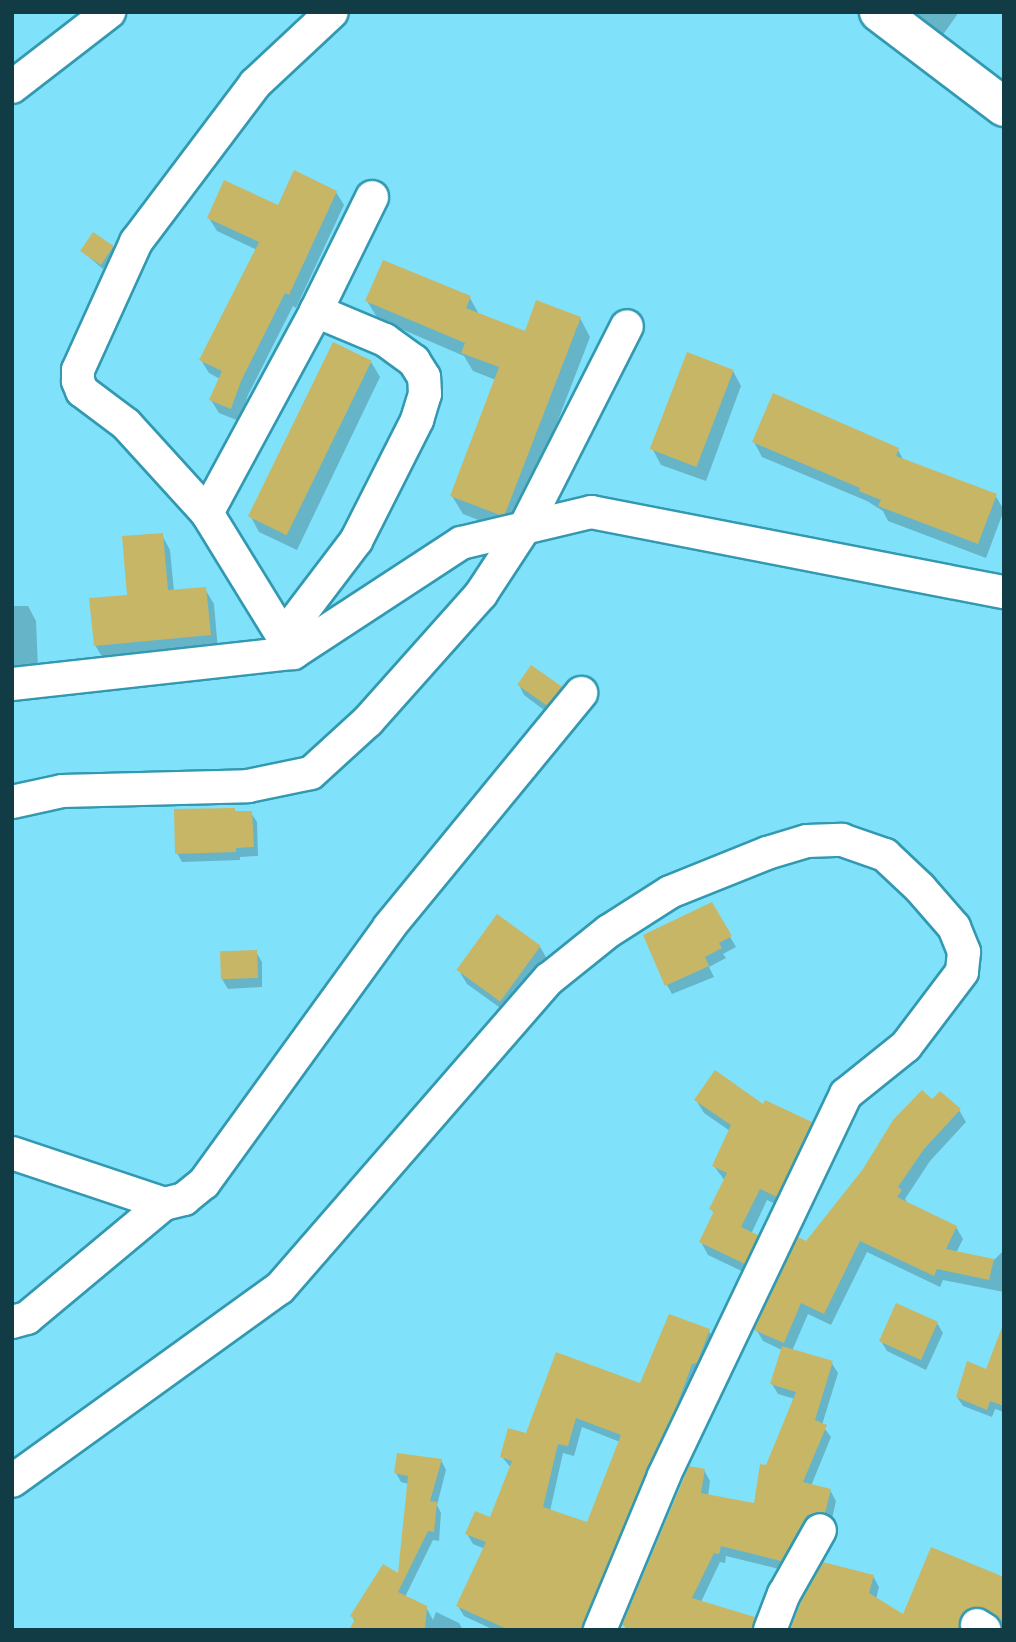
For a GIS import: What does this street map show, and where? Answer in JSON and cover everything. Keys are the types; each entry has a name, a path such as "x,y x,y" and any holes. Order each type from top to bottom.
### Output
{"street":[{"path":"12,87 109,12"},
{"path":"288,645 207,513 126,424 82,391 78,370 136,242 255,84 332,12"},
{"path":"879,12 1004,107"},
{"path":"207,513 316,311 372,197"},
{"path":"288,645 356,541 417,420 425,394 424,377 414,361 385,340 316,311"},
{"path":"12,802 62,791 248,786 312,773 368,721 481,594 525,527 626,326"},
{"path":"12,684 288,645 461,543 591,512 1004,592"},
{"path":"12,1322 27,1318 164,1204 184,1199 204,1184 389,927 581,693"},
{"path":"12,1481 280,1288 549,979 609,930 670,892 767,853 807,841 842,840 885,855 920,888 954,928 964,952 962,972 906,1046 846,1094 664,1476 600,1630"},
{"path":"12,1153 164,1204"},
{"path":"770,1630 784,1594 820,1530"}],"building":[{"path":"294,170 337,191 289,295 285,293 241,381 231,409 209,400 222,371 199,360 259,242 207,218 224,180 278,205"},
{"path":"93,232 114,246 101,265 80,251"},
{"path":"383,260 471,296 466,308 525,331 536,300 581,317 505,514 500,515 450,496 499,367 461,353 465,343 365,301"},
{"path":"333,342 372,361 287,535 248,516"},
{"path":"687,352 734,370 696,467 650,449"},
{"path":"773,393 899,448 896,456 997,494 978,544 878,506 881,500 859,491 860,488 752,442"},
{"path":"163,533 168,590 206,587 211,635 94,646 89,598 127,595 122,536"},
{"path":"531,665 562,687 548,706 517,685"},
{"path":"235,808 235,811 252,811 254,847 236,848 236,852 175,854 174,809"},
{"path":"712,902 732,936 719,943 722,948 705,957 709,966 665,986 643,935"},
{"path":"497,914 541,946 500,1002 456,970"},
{"path":"257,950 258,978 221,979 220,951"},
{"path":"715,1070 763,1104 765,1100 812,1122 777,1197 760,1189 741,1227 758,1235 745,1264 699,1242 714,1211 709,1209 727,1173 712,1166 731,1125 694,1100"},
{"path":"922,1090 932,1099 940,1091 961,1109 924,1149 898,1187 902,1190 897,1197 957,1226 946,1249 994,1259 989,1280 937,1269 934,1276 860,1241 824,1314 801,1303 784,1343 754,1330 798,1237 806,1241 863,1169 893,1120"},
{"path":"896,1303 938,1322 921,1360 879,1341"},
{"path":"669,1314 710,1329 647,1469 582,1630 509,1630 456,1606 486,1542 465,1534 475,1511 490,1517 512,1461 500,1457 508,1428 526,1433 556,1352 640,1383","holes":["576,1418 621,1435 587,1522 543,1507 558,1444 568,1446"]},
{"path":"1002,1327 1004,1406 990,1401 987,1410 956,1397 967,1361 986,1369"},
{"path":"782,1346 833,1361 815,1420 827,1425 803,1482 831,1489 825,1513 807,1515 781,1561 721,1546 719,1554 714,1553 692,1598 755,1617 752,1630 631,1630 622,1625 689,1466 705,1469 701,1493 754,1503 760,1464 766,1465 796,1392 770,1384"},
{"path":"397,1453 442,1459 430,1501 437,1502 434,1532 428,1531 398,1592 427,1606 425,1630 349,1630 355,1619 350,1616 383,1564 398,1573 408,1476 394,1473"},
{"path":"931,1547 1004,1577 1004,1630 995,1615 977,1607 962,1615 960,1630 790,1630 801,1602 823,1562 874,1575 869,1593 903,1614"}]}
